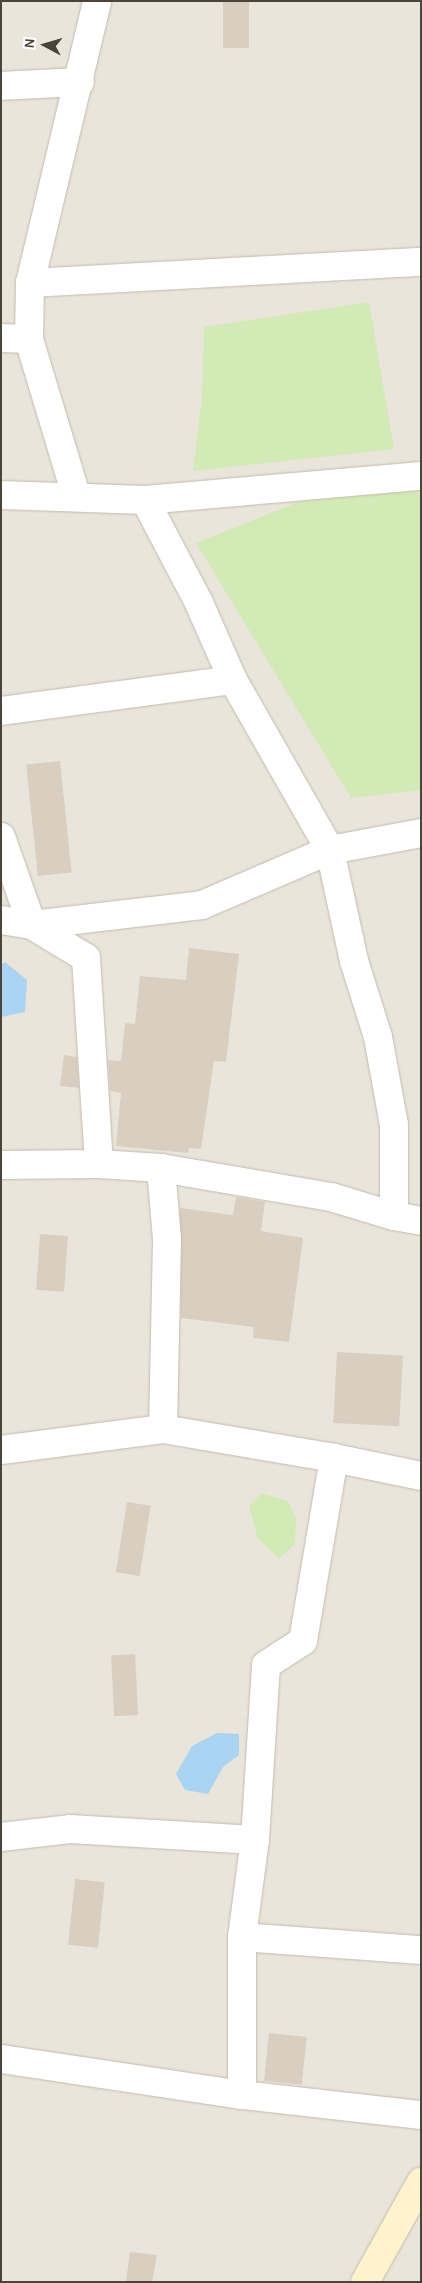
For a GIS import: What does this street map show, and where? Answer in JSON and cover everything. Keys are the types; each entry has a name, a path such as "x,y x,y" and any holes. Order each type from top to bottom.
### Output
{"street":[{"path":"76,496 28,339 30,283 80,82 97,1"},
{"path":"1,86 80,82"},
{"path":"30,283 421,262"},
{"path":"1,338 28,339"},
{"path":"1,495 76,496 145,500 421,476"},
{"path":"145,500 199,603 233,680 330,850 354,961 378,1037 394,1126 394,1216"},
{"path":"1,711 233,680"},
{"path":"1,920 32,925 202,905 330,850 421,833"},
{"path":"1,837 32,925 86,958 99,1164"},
{"path":"1,1165 99,1164 161,1168 331,1197 394,1216 421,1221"},
{"path":"161,1168 167,1239 164,1429"},
{"path":"1,1450 164,1429 334,1458 421,1476"},
{"path":"242,2095 242,1937 255,1840 266,1665 303,1641 334,1458"},
{"path":"1,1837 70,1830 255,1840"},
{"path":"242,1937 421,1950"},
{"path":"1,2059 242,2095 421,2115"},
{"path":"366,2282 421,2182"}],"shaded area":[{"path":"1,1 421,1 421,2282 1,2282"}],"green space":[{"path":"369,302 394,449 193,471 202,398 204,327"},
{"path":"421,488 421,790 351,798 196,543 311,497"},
{"path":"262,1493 288,1501 296,1518 295,1544 279,1558 258,1539 249,1506"}],"water":[{"path":"5,962 27,980 25,1012 1,1017 1,965"},
{"path":"217,1733 239,1734 239,1755 223,1767 208,1794 185,1790 176,1774 192,1746"}],"building":[{"path":"223,1 249,1 249,48 223,48"},
{"path":"60,761 72,872 38,876 26,765"},
{"path":"189,948 239,954 226,1062 214,1061 201,1149 189,1148 188,1153 116,1146 121,1093 110,1091 108,1060 121,1061 125,1023 135,1024 140,976 186,980"},
{"path":"64,1055 77,1057 79,1088 60,1086"},
{"path":"236,1197 265,1202 261,1231 303,1238 289,1342 253,1338 254,1327 181,1318 180,1208 233,1215"},
{"path":"40,1234 68,1236 64,1292 36,1290"},
{"path":"337,1352 403,1355 399,1426 333,1423"},
{"path":"127,1502 151,1506 140,1576 116,1572"},
{"path":"135,1654 138,1715 114,1716 111,1655"},
{"path":"75,1879 105,1882 98,1948 68,1945"},
{"path":"269,2033 307,2037 302,2085 264,2081"},
{"path":"130,2252 157,2255 152,2282 126,2282"}]}
